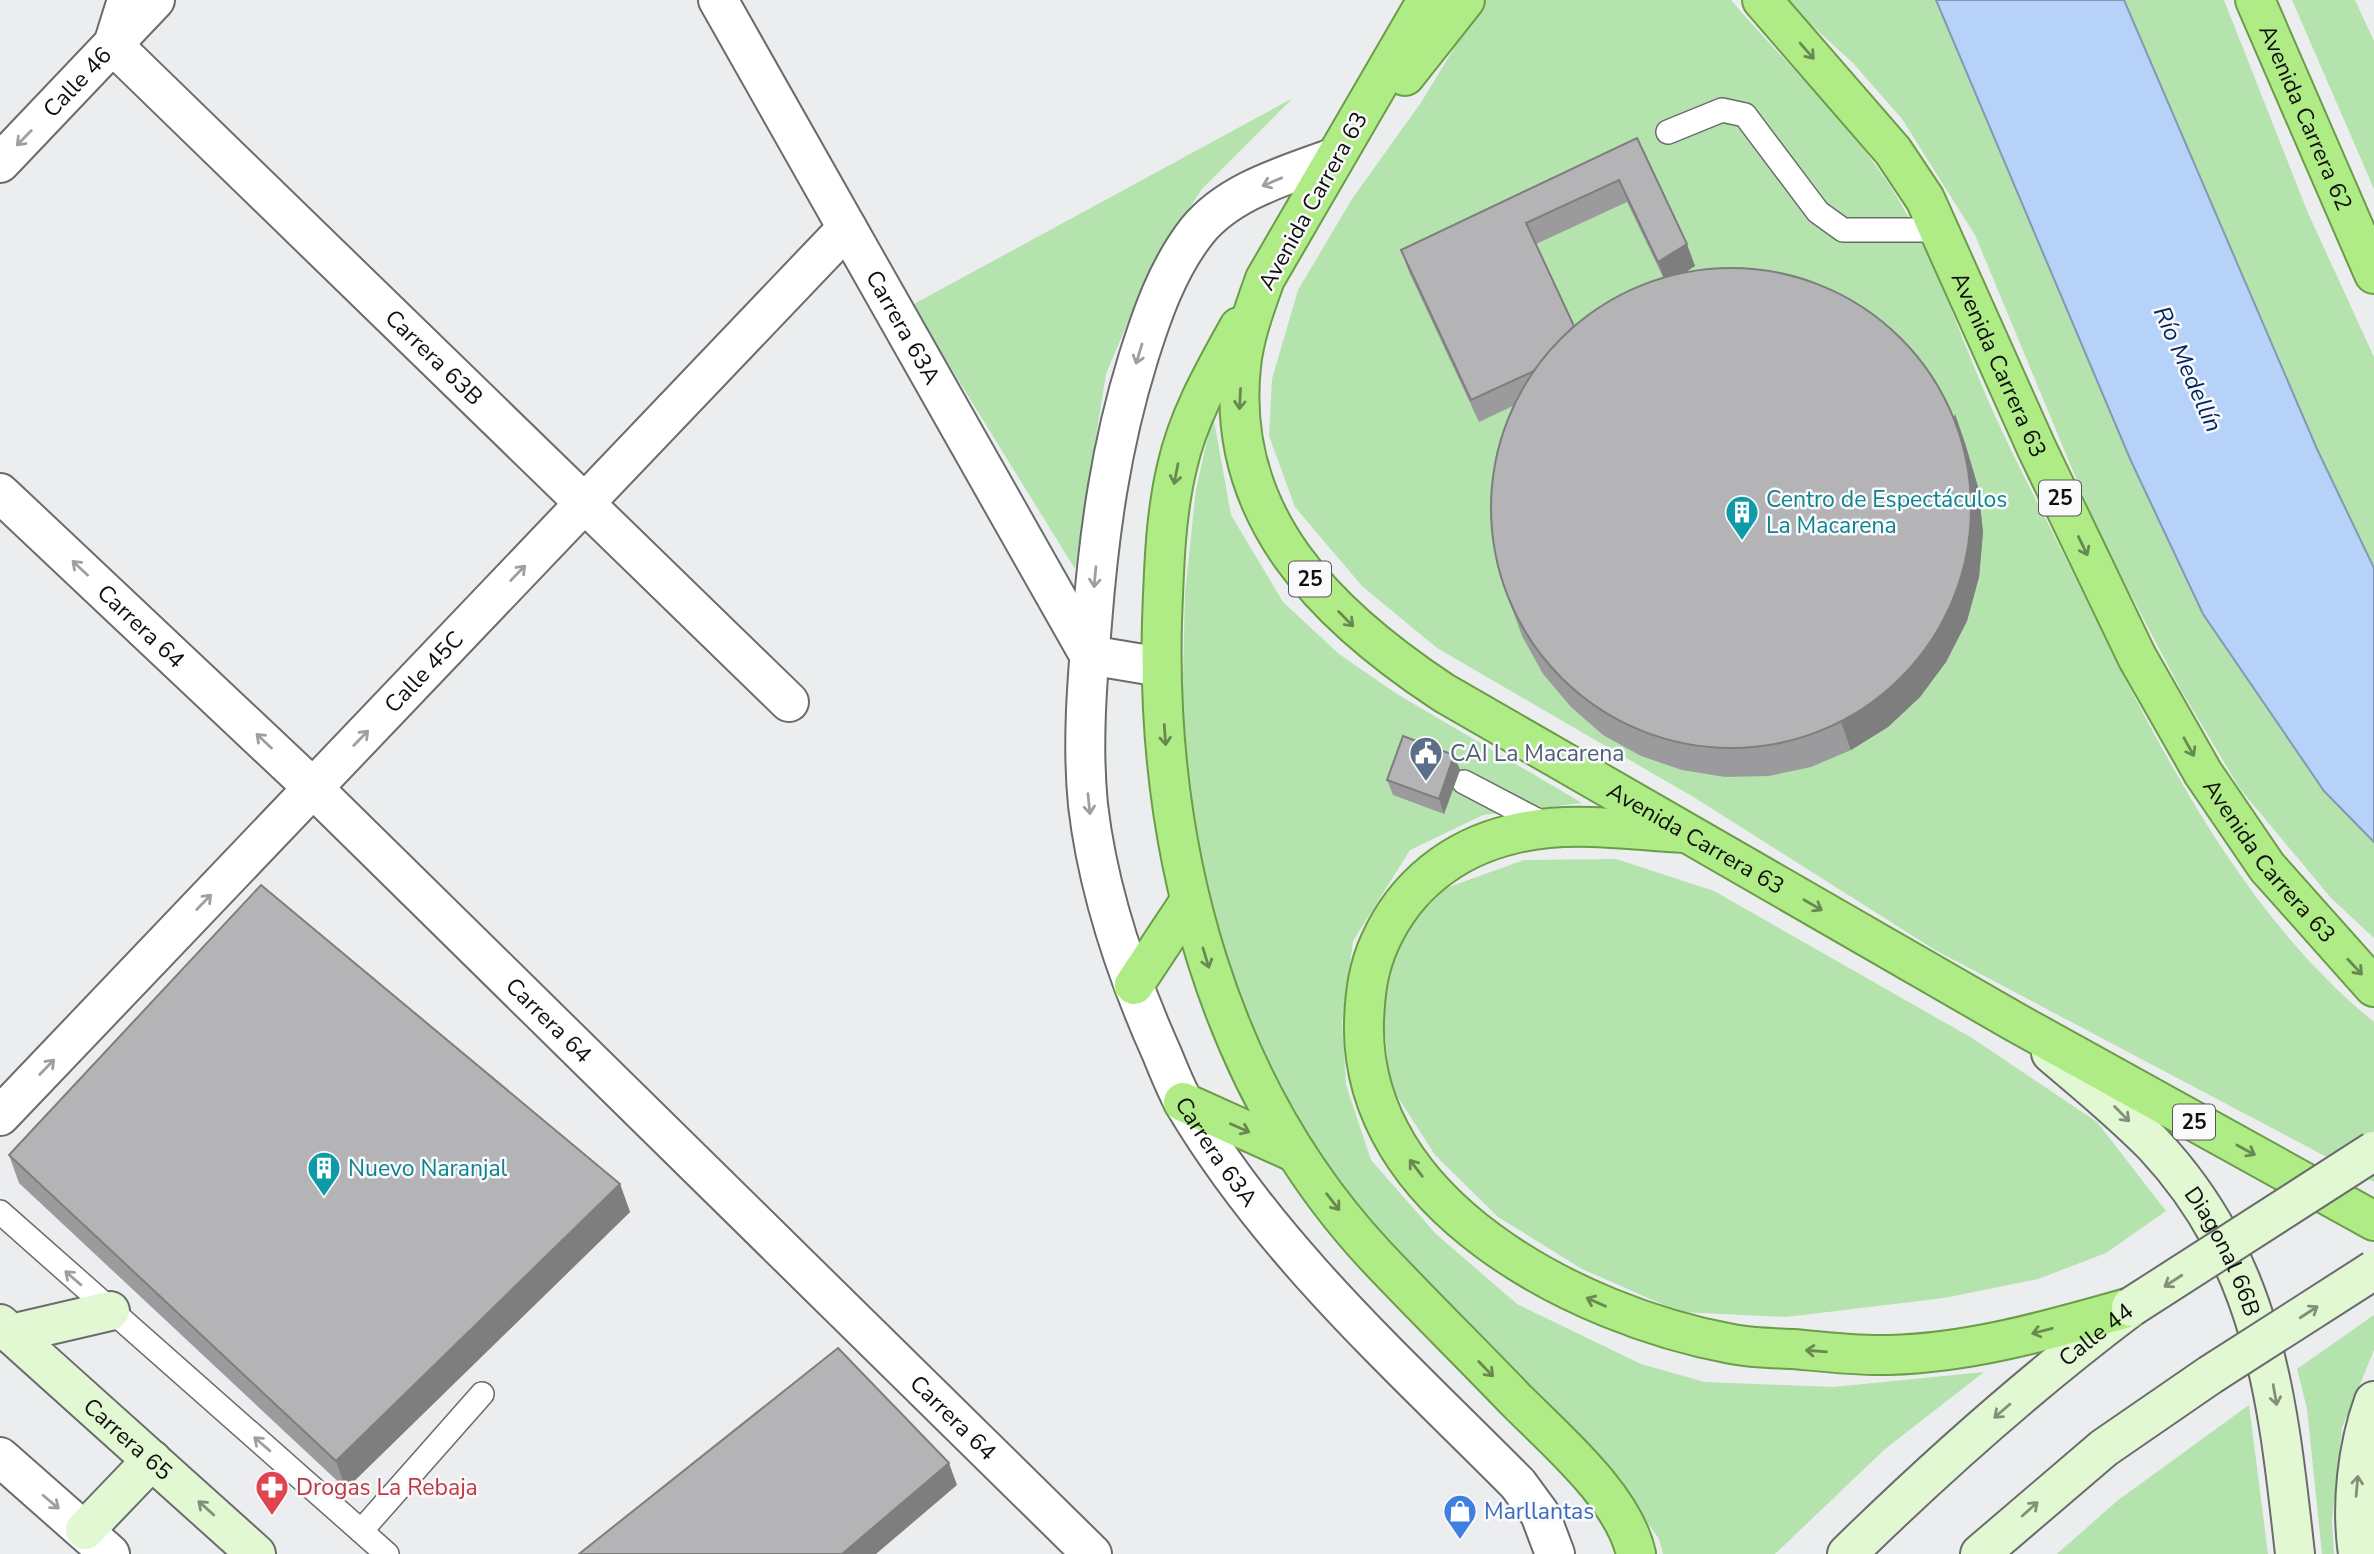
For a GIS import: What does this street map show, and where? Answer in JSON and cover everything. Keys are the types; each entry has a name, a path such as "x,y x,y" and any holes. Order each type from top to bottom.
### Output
{"highway":[{"name":"Avenida Carrera 63","path":"1427,0 1265,279 1251,319 1241,365 1239,416 1247,466 1263,512 1286,552 1350,622 1400,664 1444,693 2015,1022 2374,1222"},
{"path":"1335,158 1465,0"},
{"name":"Avenida Carrera 63","path":"1762,0 1893,151 1925,199 2036,449 2137,657 2203,773 2267,867 2374,987"},
{"name":"Avenida Carrera 62","path":"2255,0 2374,274"},
{"path":"1265,279 1209,380 1190,423 1177,467 1168,533 1161,667 1175,822 1189,902 1212,979 1245,1062 1296,1153 1373,1253 1602,1491 1633,1541 1636,1554"},
{"path":"1691,834 1551,828 1513,833 1456,854 1407,896 1387,927 1373,957 1365,992 1363,1047 1373,1093 1391,1132 1415,1169 1482,1238 1543,1277 1645,1322 1735,1345 1878,1354 1936,1351 2026,1336 2131,1307"},
{"path":"1134,985 1189,902"},
{"path":"1183,1102 1296,1153"}],"main road":[{"name":"Diagonal 66B","path":"2015,1022 2115,1106 2155,1147 2212,1226 2239,1276 2259,1328 2273,1382 2295,1554"},
{"name":"Calle 44","path":"1847,1554 1967,1441 2082,1344 2131,1307 2374,1151"},
{"path":"1980,1554 2104,1448 2210,1375 2374,1270"},
{"path":"6,1329 110,1311"},
{"name":"Carrera 65","path":"6,1329 256,1554"},
{"path":"2358,1554 2356,1498 2360,1455 2374,1401"},
{"path":"97,1542 152,1460"}],"street":[{"path":"113,46 127,0"},
{"name":"Calle 46","path":"0,163 155,0"},
{"name":"Carrera 63A","path":"718,0 1089,656"},
{"name":"Carrera 63B","path":"113,46 789,702"},
{"name":"Carrera 63A","path":"1335,158 1271,181 1227,203 1199,229 1171,271 1146,332 1125,401 1107,481 1086,698 1088,803 1104,889 1134,985 1183,1102 1259,1214 1303,1266 1518,1484 1540,1514 1555,1550"},
{"name":"Calle 45C","path":"0,1116 847,228"},
{"name":"Carrera 64","path":"0,492 313,788 1092,1554"},
{"path":"1089,656 1161,667"},
{"path":"0,1457 97,1542"}],"lane":[{"path":"1668,132 1722,110 1745,115 1818,212 1843,230 1941,230"},
{"path":"1464,782 1551,828"},
{"path":"0,1212 387,1554"},
{"path":"361,1531 482,1394"}],"green space":[{"path":"1483,0 1731,0 1873,161 1907,214 1921,242 2006,440 2167,758 2240,874 2281,928 2325,978 2374,1022 2374,1182 1935,950 1695,798 1437,648 1362,586 1295,507 1269,436 1272,379 1298,290 1352,199 1422,101"},
{"path":"1784,0 1936,0 2131,460 2324,791 2374,842 2374,938 2331,898 2240,789 2181,690 2100,536 1975,235 1902,119 1853,63"},
{"path":"2124,0 2224,0 2308,213 2374,357 2374,568 2317,449"},
{"path":"2292,0 2355,0 2374,41 2374,189"},
{"path":"1293,98 1202,189 1151,267 1106,374 1075,569 912,305"},
{"path":"1213,415 1231,515 1283,602 1339,654 1397,694 1582,803 1483,815 1410,850 1353,941 1342,1023 1346,1085 1371,1160 1436,1234 1517,1304 1641,1364 1705,1382 1833,1387 1984,1372 1885,1449 1775,1554 1663,1554 1659,1539 1628,1495 1382,1239 1305,1143 1260,1060 1221,946 1197,855 1182,721 1185,593 1196,489"},
{"path":"1616,859 1714,891 1972,1038 2097,1122 2166,1211 2106,1253 2038,1279 1944,1298 1786,1317 1680,1312 1582,1269 1498,1217 1435,1155 1390,1085 1383,1009 1399,935 1446,888 1524,860"},
{"path":"2374,1315 2374,1350 2342,1428 2332,1521 2334,1554 2322,1554 2307,1409 2297,1369"},
{"path":"2249,1405 2268,1554 2057,1554 2117,1501"}],"water":[{"name":"Río Medellín","path":"1936,0 2124,0 2317,449 2374,568 2374,842 2324,791 2203,614 2131,461"}],"building":[{"path":"1637,138 1687,244 1658,262 1619,180 1526,223 1574,326 1536,370 1471,400 1401,250"},
{"name":"Centro de Espectáculos La Macarena","path":"1731,268 1778,272 1823,286 1865,308 1901,338 1931,374 1953,416 1967,461 1971,508 1967,555 1953,600 1931,642 1901,678 1865,708 1823,730 1778,744 1731,748 1684,744 1639,730 1597,708 1561,678 1531,642 1509,600 1495,555 1491,508 1495,461 1509,416 1531,374 1561,338 1597,308 1639,286 1684,272"},
{"path":"1403,736 1454,755 1439,799 1387,780"},
{"name":"Nuevo Naranjal","path":"261,885 620,1184 336,1461 9,1155"},
{"path":"838,1348 949,1463 842,1554 579,1554"}],"place":[{"name":"Centro de Espectáculos La Macarena","path":"1742,542"},
{"name":"CAI La Macarena","path":"1426,783"},
{"name":"Nuevo Naranjal","path":"324,1198"},
{"name":"Drogas La Rebaja","path":"272,1517"},
{"name":"Marllantas","path":"1460,1541"}]}
